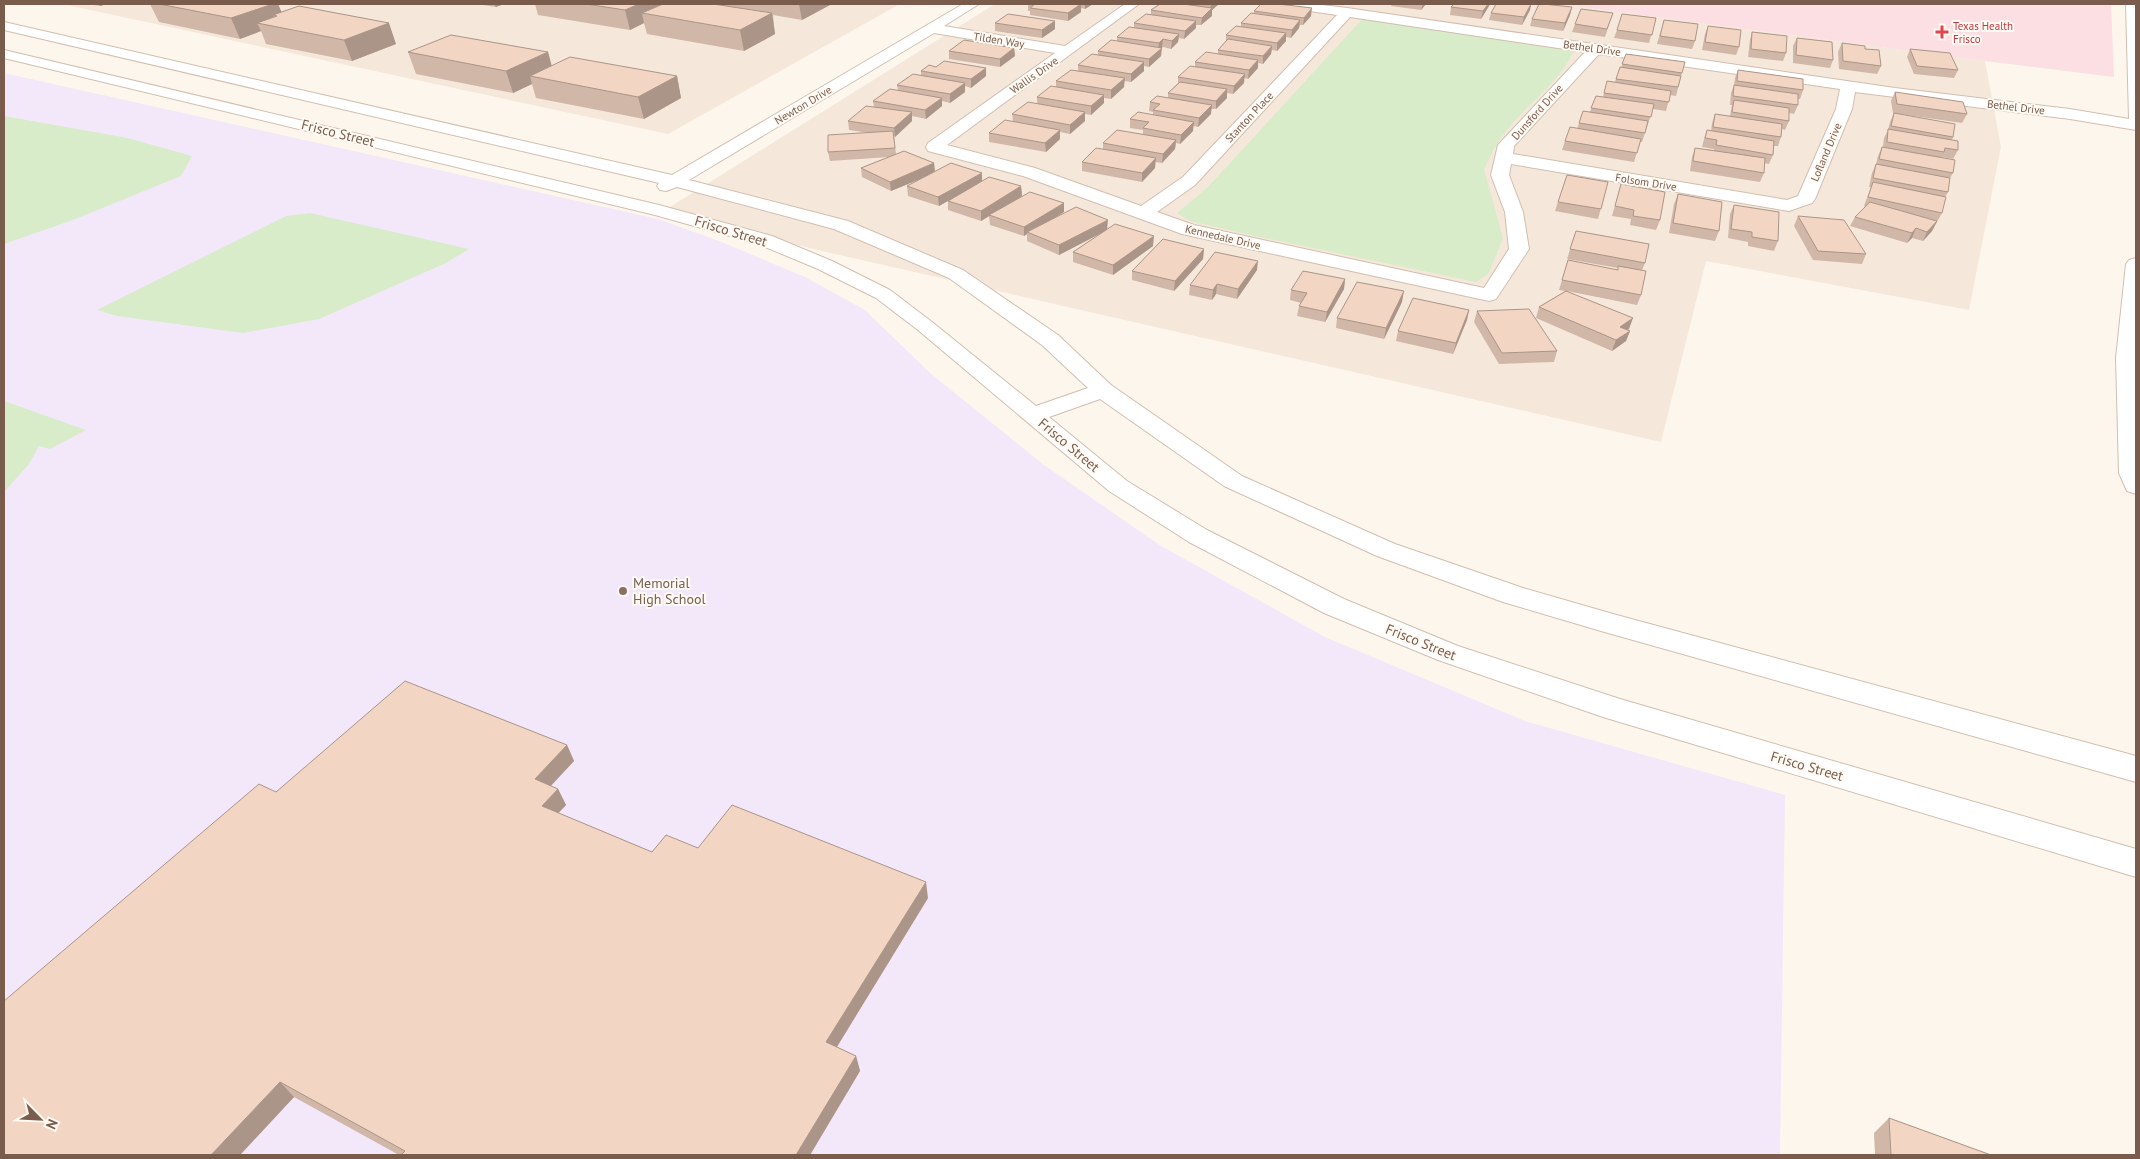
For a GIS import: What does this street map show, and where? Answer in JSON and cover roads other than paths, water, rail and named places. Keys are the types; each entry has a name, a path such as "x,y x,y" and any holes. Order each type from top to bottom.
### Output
{"street":[{"name":"Newton Drive","path":"634,204 972,4"},
{"name":"Wallis Drive","path":"934,147 1134,4"},
{"name":"Bethel Drive","path":"1290,4 1895,93 2136,124"},
{"path":"2133,4 2136,117"},
{"name":"Stanton Place","path":"1143,213 1189,181 1347,12"},
{"name":"Frisco Street","path":"4,26 674,181 841,225 956,274 1050,340 1103,390 1233,481 1386,550 1513,595 1611,624 2136,768"},
{"name":"Tilden Way","path":"930,28 1068,51"},
{"name":"Dunsford Drive","path":"1489,295 1519,249 1514,212 1500,174 1506,145 1596,49"},
{"name":"Frisco Street","path":"4,54 634,204 765,240 825,265 882,294 925,326 1118,486 1198,536 1334,606 1448,653 1614,709 2136,862"},
{"name":"Lofland Drive","path":"1789,206 1806,199 1844,110 1848,86"},
{"name":"Bethel Drive","path":"1895,93 1970,93 2027,97 2136,112"},
{"path":"269,116 312,98"},
{"name":"Kennedale Drive","path":"934,147 1029,172 1189,230 1489,295"},
{"name":"Folsom Drive","path":"1504,158 1789,206"},
{"path":"2136,264 2127,358 2131,473 2136,486"},
{"path":"1032,415 1103,390"}],"place":[{"name":"Texas Health Frisco","path":"1942,32"},
{"name":"Memorial High School","path":"623,591"}]}
